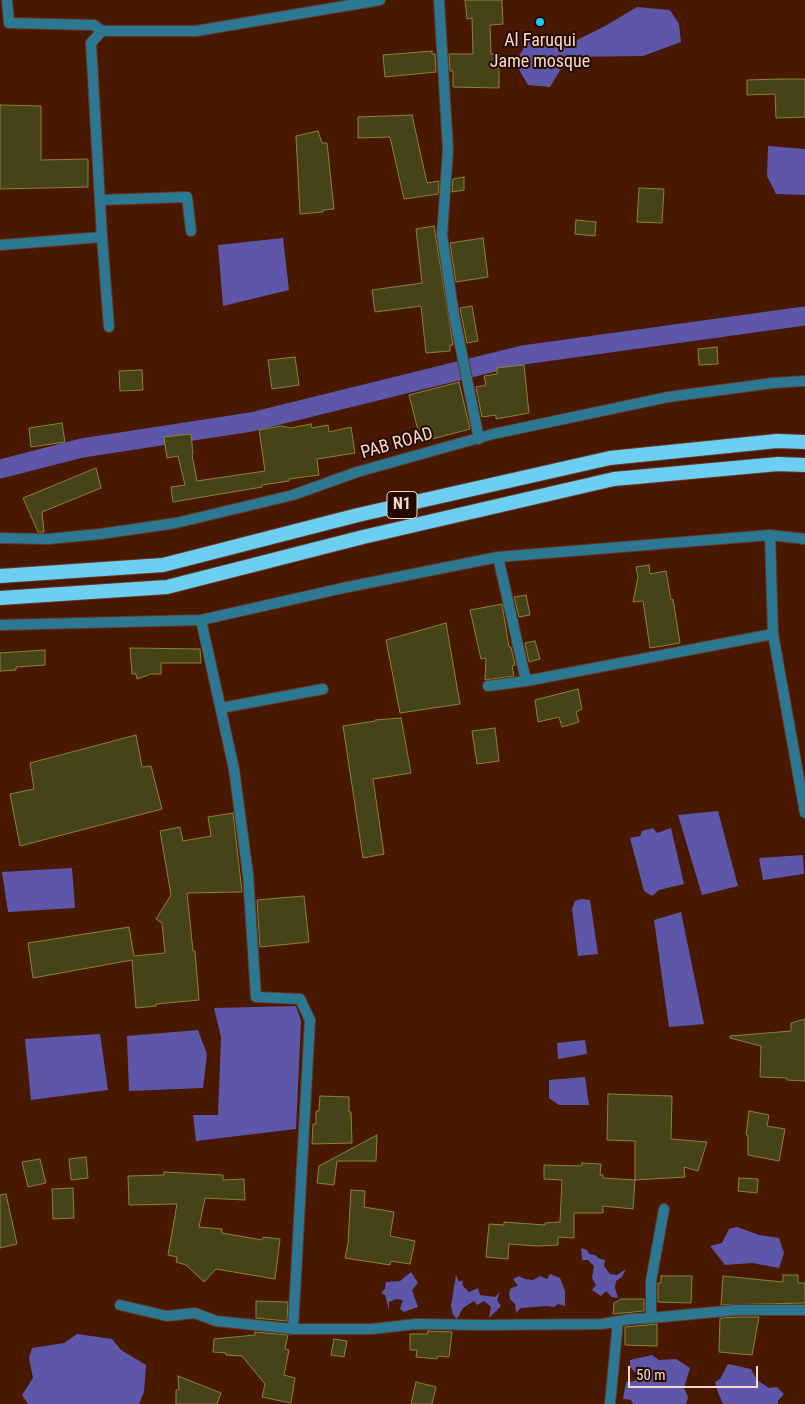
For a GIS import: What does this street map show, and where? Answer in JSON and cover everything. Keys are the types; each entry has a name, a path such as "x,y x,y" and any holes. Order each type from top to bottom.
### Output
{"highway":[{"name":"N1","path":"0,576 163,565 358,515 610,458 777,441 805,442"},
{"name":"N1","path":"0,598 167,587 363,536 614,480 778,464 805,464"}],"street":[{"path":"7,0 9,23 94,25 102,31 196,31 374,1"},
{"path":"439,0 448,150 442,235 454,315 479,439"},
{"path":"102,31 91,43 102,237 110,327"},
{"path":"100,200 187,197 191,231"},
{"path":"0,244 102,237"},
{"name":"PAB ROAD","path":"0,538 48,539 176,523 293,495 357,472 493,434 608,408 668,397 773,383 805,381"},
{"path":"770,535 773,634 805,813"},
{"path":"0,625 201,620 343,588 498,557 770,535 805,539"},
{"path":"498,557 526,681"},
{"path":"201,620 234,769 248,875 256,997 300,999 310,1020 293,1329"},
{"path":"488,686 526,681 773,634"},
{"path":"221,708 323,689"},
{"path":"651,1318 651,1281 664,1209"},
{"path":"120,1305 167,1316 195,1313 216,1321 293,1329 372,1329 416,1324 602,1324 736,1310 805,1310"},
{"path":"610,1404 618,1321"}],"shaded area":[{"path":"637,7 670,10 679,24 681,42 643,56 568,57 550,87 528,85 515,63 530,37 571,43"},
{"path":"768,146 805,149 805,195 776,194 767,176"},
{"path":"283,238 289,290 223,306 218,245"},
{"path":"718,811 738,886 702,895 678,815"},
{"path":"653,828 657,833 671,828 684,884 659,890 652,896 644,891 630,838 640,836 642,831"},
{"path":"803,855 804,874 763,880 759,858"},
{"path":"72,868 75,908 8,912 2,872"},
{"path":"582,899 590,900 598,954 578,956 572,909 575,901"},
{"path":"681,912 704,1024 669,1027 654,920"},
{"path":"296,1006 301,1021 296,1129 196,1141 193,1115 218,1115 221,1037 214,1008"},
{"path":"198,1030 207,1054 203,1088 129,1091 127,1036"},
{"path":"100,1034 108,1090 31,1100 25,1039"},
{"path":"585,1040 587,1054 558,1059 557,1043"},
{"path":"585,1077 589,1105 559,1105 549,1098 549,1080"},
{"path":"737,1227 759,1235 779,1238 784,1253 779,1268 752,1263 725,1265 710,1246 722,1243 729,1229"},
{"path":"581,1248 587,1250 589,1254 605,1260 604,1266 610,1274 617,1275 626,1269 622,1277 616,1281 615,1288 618,1298 612,1297 606,1291 601,1296 592,1290 596,1285 592,1278 594,1266 588,1260 582,1260"},
{"path":"411,1272 418,1283 412,1290 418,1307 404,1312 400,1309 403,1300 396,1299 389,1302 389,1310 385,1295 381,1293 385,1289 386,1282 400,1281"},
{"path":"550,1274 560,1278 565,1291 565,1306 558,1304 554,1307 521,1308 516,1313 515,1304 510,1299 509,1293 511,1288 518,1286 513,1279 519,1276 533,1280 540,1276 547,1279"},
{"path":"456,1275 459,1282 462,1280 463,1286 469,1292 478,1288 480,1295 495,1297 500,1292 497,1300 501,1306 489,1318 491,1307 484,1301 477,1305 474,1301 463,1308 457,1319 453,1315 451,1306"},
{"path":"77,1334 112,1339 121,1350 146,1365 144,1392 139,1404 28,1404 22,1395 33,1378 29,1358 32,1348 64,1343"},
{"path":"652,1355 659,1360 676,1359 690,1368 684,1388 688,1397 686,1404 633,1404 631,1400 623,1399 626,1382 635,1381 636,1373 630,1367 630,1360"},
{"path":"728,1364 751,1369 757,1380 769,1388 777,1387 784,1394 778,1401 778,1404 723,1404 715,1382 720,1379"}],"building":[{"path":"465,0 502,0 503,24 490,25 491,54 499,54 499,88 453,87 453,71 450,71 449,54 473,54 472,18 467,19"},
{"path":"432,51 432,54 435,54 436,72 385,77 383,55"},
{"path":"805,79 805,117 776,118 775,94 747,95 747,80"},
{"path":"0,105 41,106 41,160 88,159 88,187 0,189"},
{"path":"412,115 427,183 439,181 438,194 404,199 390,137 358,138 358,117"},
{"path":"318,131 322,143 327,143 334,209 300,214 296,136"},
{"path":"464,177 464,190 452,192 453,179"},
{"path":"639,188 664,189 662,223 637,222"},
{"path":"576,220 596,222 595,236 575,234"},
{"path":"434,226 453,345 450,345 450,351 426,353 421,306 375,312 372,290 422,283 416,229"},
{"path":"483,238 488,277 456,282 450,243"},
{"path":"472,306 478,341 467,343 460,308"},
{"path":"717,347 718,364 699,365 698,349"},
{"path":"295,357 299,385 272,389 268,360"},
{"path":"524,365 529,413 496,419 496,415 482,417 476,387 486,385 484,376 497,374 497,368"},
{"path":"142,370 143,390 120,391 119,371"},
{"path":"459,382 470,429 421,442 409,395"},
{"path":"62,423 65,442 31,447 29,428"},
{"path":"311,424 312,428 328,425 329,432 351,427 355,453 317,459 319,475 289,479 289,481 262,485 262,487 173,502 171,487 185,485 178,456 167,458 164,437 191,434 192,455 197,481 265,471 259,430 281,426 291,428"},
{"path":"96,468 101,488 42,512 44,532 38,532 23,498"},
{"path":"649,565 650,574 666,571 671,600 673,599 680,643 650,648 643,601 633,602 638,577 636,567"},
{"path":"526,595 530,615 519,617 514,597"},
{"path":"502,604 509,647 511,647 515,665 512,666 514,676 485,680 486,658 481,659 470,610"},
{"path":"446,623 460,704 400,713 386,640"},
{"path":"535,641 540,659 529,662 525,643"},
{"path":"130,648 200,649 201,663 161,663 161,674 151,674 137,679 136,674 132,674"},
{"path":"45,650 45,665 16,667 16,670 0,671 0,653"},
{"path":"578,689 582,709 576,712 579,722 562,727 559,717 538,722 535,700"},
{"path":"401,718 411,773 373,779 384,854 363,858 343,726 375,720"},
{"path":"495,728 499,761 477,764 472,731"},
{"path":"136,735 142,767 151,766 162,809 20,846 10,794 34,789 30,763"},
{"path":"233,813 242,892 187,893 199,1000 136,1008 132,960 33,978 28,943 129,927 134,956 165,953 162,923 156,919 171,895 160,831 180,827 183,841 211,836 208,817"},
{"path":"304,896 309,942 260,947 257,900"},
{"path":"805,1019 805,1081 760,1077 761,1046 730,1038 730,1036 791,1031 791,1023"},
{"path":"608,1094 672,1096 671,1139 707,1142 698,1171 684,1167 685,1177 635,1180 635,1141 607,1140"},
{"path":"320,1096 349,1097 352,1143 312,1144 313,1124 316,1124 316,1111 319,1111"},
{"path":"749,1111 769,1115 767,1126 785,1129 779,1161 748,1155 748,1135 746,1135"},
{"path":"377,1135 376,1161 337,1161 334,1185 317,1183 319,1166"},
{"path":"86,1157 88,1178 71,1180 69,1159"},
{"path":"40,1159 46,1183 28,1187 22,1162"},
{"path":"582,1163 601,1164 600,1175 603,1175 603,1178 635,1180 633,1209 603,1206 603,1213 574,1213 574,1238 558,1237 558,1245 509,1244 508,1259 486,1257 489,1224 504,1225 504,1222 545,1225 545,1223 560,1222 562,1180 544,1179 544,1165 582,1166"},
{"path":"164,1172 223,1175 223,1180 244,1179 245,1200 205,1198 199,1227 222,1229 222,1233 262,1240 263,1237 280,1239 275,1279 216,1269 204,1282 186,1265 176,1262 177,1257 168,1255 177,1204 129,1205 128,1176 164,1175"},
{"path":"739,1178 758,1179 757,1193 738,1191"},
{"path":"73,1188 74,1218 53,1219 52,1189"},
{"path":"351,1190 365,1191 364,1207 394,1212 390,1236 415,1241 410,1264 391,1261 390,1265 345,1258 348,1243"},
{"path":"6,1194 17,1244 0,1248 0,1195"},
{"path":"783,1275 798,1275 798,1283 805,1283 805,1303 721,1305 723,1276 783,1282"},
{"path":"661,1276 692,1276 691,1303 658,1302 658,1283 661,1283"},
{"path":"621,1299 644,1299 644,1311 613,1314 614,1303"},
{"path":"256,1301 288,1302 287,1321 256,1318"},
{"path":"759,1317 752,1355 719,1352 720,1318"},
{"path":"657,1324 657,1346 625,1345 625,1327"},
{"path":"428,1331 452,1332 449,1357 438,1356 437,1359 416,1357 417,1350 410,1350 410,1334 427,1334"},
{"path":"255,1332 288,1335 285,1349 289,1350 284,1375 295,1378 291,1403 262,1397 265,1384 242,1356 213,1352 214,1339 255,1335"},
{"path":"334,1339 347,1341 344,1357 331,1355"},
{"path":"178,1376 221,1393 217,1404 176,1404 176,1390 179,1390"},
{"path":"416,1382 436,1387 432,1404 411,1404"}],"waterway":[{"path":"0,469 82,448 251,422 523,355 805,316"}],"place":[{"name":"Al Faruqui Jame mosque","path":"540,22"}]}
